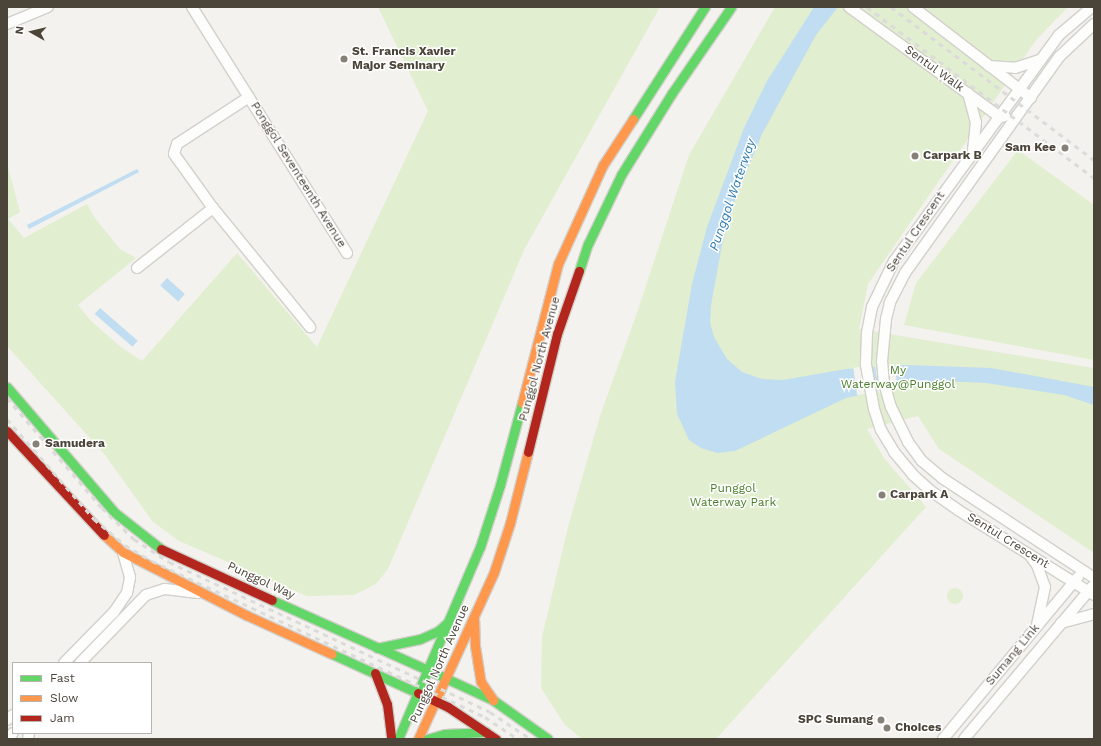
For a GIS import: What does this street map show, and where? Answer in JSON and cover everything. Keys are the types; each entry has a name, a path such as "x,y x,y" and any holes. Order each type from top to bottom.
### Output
{"main road":[{"name":"Punggol North Avenue","path":"398,739 480,547 500,485 545,305 558,264 583,204 604,165 705,7"},
{"name":"Punggol North Avenue","path":"418,739 437,701 494,572 510,523 557,334 588,244 621,176 672,93 731,7"},
{"name":"Punggol Way","path":"7,387 114,512 160,549 493,700 548,739"},
{"path":"7,431 89,522 123,552 204,594 437,701 496,739"},
{"path":"474,618 475,646 481,682 493,700"},
{"path":"377,648 420,639 438,631 448,621"},
{"path":"375,673 387,704 392,739"},
{"path":"426,739 444,734 486,732"}],"street":[{"path":"7,24 32,10 48,7"},
{"name":"Ponggol Seventeenth Avenue","path":"192,7 346,253"},
{"name":"Sentul Walk","path":"849,7 1000,117"},
{"path":"912,7 1031,98"},
{"name":"Sentul Crescent","path":"1092,7 1059,35 1039,60 1000,117 894,261 877,293 867,334 866,365 869,388 881,430 894,452 913,475 947,502 1074,582 1092,590"},
{"name":"Sentul Crescent","path":"1094,24 1060,57 905,273 890,303 886,319 882,361 884,383 898,423 908,442 927,465 942,478 1094,578"},
{"path":"988,66 1015,68 1039,60"},
{"path":"968,93 976,122 973,152"},
{"name":"Ponggol Seventeenth Avenue","path":"213,208 174,154 177,144 249,97"},
{"path":"1000,117 1022,112"},
{"path":"137,268 213,208 310,327"},
{"path":"65,662 114,612 127,593 130,577 123,552"},
{"path":"1027,552 1037,565 1045,587 1044,600 1035,630"},
{"name":"Sumang Link","path":"943,739 1083,571"},
{"path":"81,662 146,595 165,589 204,594"},
{"name":"Sumang Link","path":"964,739 1060,624 1092,590"},
{"path":"1060,624 1094,614"}],"green space":[{"path":"378,7 660,7 525,248 388,569 376,584 354,595 307,596 179,541 153,522 105,455 7,346 7,163 20,212 8,219 24,238 87,204 94,217 120,249 136,258 78,305 91,321 122,348 142,361 237,253 317,347 428,111"},
{"name":"Punggol Waterway Park","path":"775,7 1068,7 1036,40 868,284 859,329 1094,368 1094,553 939,449 918,416 867,429 884,458 926,507 716,739 582,739 565,725 541,688 542,637 568,527 600,416 638,310 689,155"},
{"path":"1018,150 1094,205 1094,360 904,325 916,283"},
{"path":"952,588 958,588 963,593 961,602 958,604 952,604 947,599 947,593"}],"water":[{"name":"Punggol Waterway","path":"814,7 838,7 816,35 762,134 735,200 722,245 711,305 710,322 714,337 727,359 742,372 762,379 783,380 846,369 906,365 991,368 1094,387 1094,405 1064,395 986,383 942,381 911,384 846,398 735,451 717,453 701,448 689,440 677,414 675,382 692,284 707,227 744,128 767,81"},
{"path":"137,169 139,172 29,229 27,225"},
{"path":"167,278 185,294 178,301 160,285"},
{"path":"100,308 138,341 132,347 95,314"}],"pier":[{"path":"894,364 898,388 879,393 875,365"},
{"path":"872,365 876,393 857,395 853,368"}],"railway":[{"path":"867,7 1094,178"},
{"path":"891,7 1094,160"},
{"path":"7,398 102,508 134,539 169,562 490,712 531,739"},
{"path":"7,419 94,519 125,545 152,561 485,717 518,739"}],"traffic: fast":[{"path":"633,119 705,7"},
{"path":"579,271 588,244 621,175 672,93 731,7"},
{"path":"7,387 114,512 161,549"},
{"path":"398,739 480,547 500,485 522,403"},
{"path":"272,600 428,670"},
{"path":"377,648 420,639 438,631 447,623"},
{"path":"332,654 418,693"},
{"path":"428,670 493,700 548,739"},
{"path":"427,739 444,734 486,732"}],"traffic: slow":[{"path":"522,403 558,264 603,165 633,119"},
{"path":"418,739 494,572 510,523 528,452"},
{"path":"104,535 123,552 246,615 332,654"},
{"path":"474,618 475,646 481,682 493,700"}],"traffic: jam":[{"path":"528,452 557,334 579,271"},
{"path":"7,431 104,535"},
{"path":"161,549 272,600"},
{"path":"375,673 387,704 391,739"},
{"path":"418,693 448,707 496,739"}],"place":[{"name":"St. Francis Xavier Major Seminary","path":"344,59"},
{"name":"Sam Kee","path":"1065,148"},
{"name":"Carpark B","path":"915,156"},
{"name":"Samudera","path":"36,444"},
{"name":"Carpark A","path":"882,495"},
{"name":"SPC Sumang","path":"881,720"},
{"name":"Choices","path":"887,728"}],"park label":[{"name":"My Waterway@Punggol","path":"898,378"}]}
